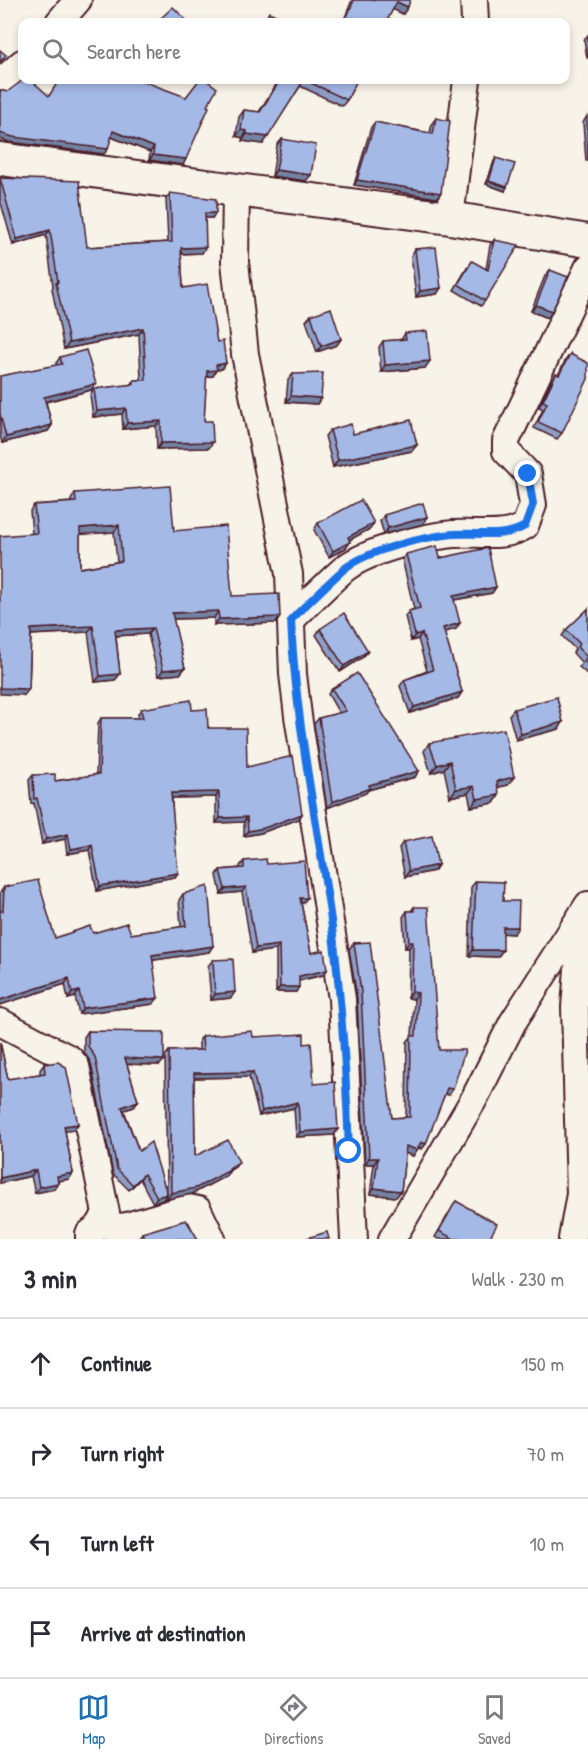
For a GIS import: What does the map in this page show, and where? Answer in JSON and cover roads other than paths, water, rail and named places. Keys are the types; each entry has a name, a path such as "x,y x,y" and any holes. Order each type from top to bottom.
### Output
{"street":[{"path":"62,18 78,0"},
{"path":"474,0 475,18"},
{"path":"0,83 18,67"},
{"path":"450,218 467,84"},
{"path":"0,159 450,218 588,241"},
{"path":"236,189 235,262 245,354 282,526 289,574 293,674 303,755 342,999 354,1239"},
{"path":"291,620 346,568 366,557 426,538 455,534 504,534 525,526 533,504 528,474 506,451 506,441 588,268"},
{"path":"392,1239 474,1099 513,1022 544,970 585,911"},
{"path":"572,1239 580,1194 575,1007 585,911"},
{"path":"0,1022 70,1059 76,1066 106,1213 95,1232"},
{"path":"95,1232 124,1227 188,1208 198,1210 212,1239"}]}
